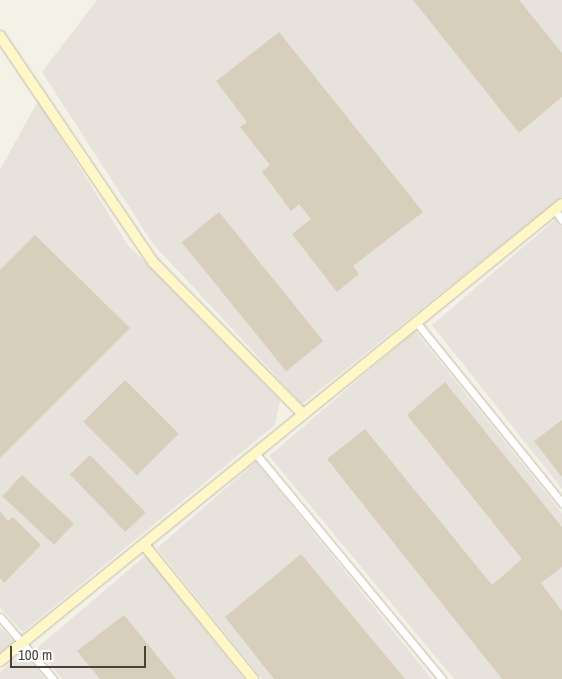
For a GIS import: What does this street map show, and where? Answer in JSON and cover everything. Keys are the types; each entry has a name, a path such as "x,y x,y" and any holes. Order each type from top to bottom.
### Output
{"street":[{"path":"0,36 153,262 303,414"},
{"path":"0,661 145,546 303,414 558,207 562,220"},
{"path":"416,322 562,502"},
{"path":"256,454 442,679"},
{"path":"145,546 252,679"},
{"path":"0,617 24,642 53,679"}],"shaded area":[{"path":"97,0 562,0 562,197 302,404 153,244 42,72"},
{"path":"38,101 128,245 280,400 275,425 23,632 0,608 0,170"},
{"path":"556,219 562,227 562,489 432,325"},
{"path":"415,331 562,513 562,679 454,679 269,456"},
{"path":"256,462 432,679 262,679 157,548"},
{"path":"146,555 244,679 62,679 37,648"},
{"path":"0,627 14,642 0,653"},
{"path":"24,652 45,679 0,679 0,672"}],"building":[{"path":"413,0 519,0 562,53 562,97 519,133"},
{"path":"279,32 423,212 353,266 359,274 337,292 292,234 311,219 299,204 291,211 262,172 270,165 240,127 247,122 216,81"},
{"path":"219,212 323,341 286,371 182,242"},
{"path":"35,235 130,328 0,458 0,270"},
{"path":"125,380 179,434 137,475 83,422"},
{"path":"445,382 562,527 562,567 541,583 562,611 562,679 502,679 327,459 365,429 492,585 522,559 407,415"},
{"path":"562,420 562,477 534,441"},
{"path":"90,455 146,513 125,532 70,474"},
{"path":"22,475 74,523 54,545 2,496"},
{"path":"0,511 8,521 13,517 41,545 4,583 0,578"},
{"path":"301,554 405,679 274,679 225,617"},
{"path":"124,615 176,679 100,679 77,651"}]}
